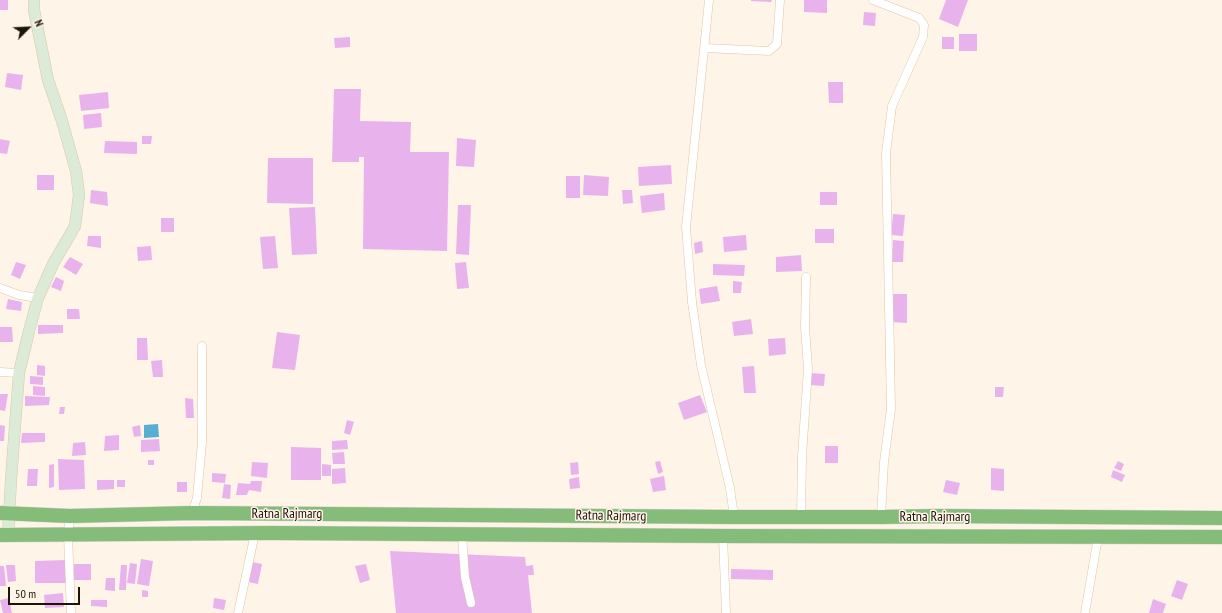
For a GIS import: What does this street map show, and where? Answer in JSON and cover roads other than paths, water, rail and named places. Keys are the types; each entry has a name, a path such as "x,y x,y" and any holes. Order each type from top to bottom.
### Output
{"highway":[{"name":"Ratna Rajmarg","path":"5,513 70,516 192,513 881,518 937,516 1222,518"},
{"name":"Ratna Rajmarg","path":"4,535 255,534 1222,537"}],"street":[{"path":"4,535 5,513 11,473 19,373 38,298 53,264 75,226 79,195 76,171 62,121 48,80 34,10 34,0"},
{"path":"710,0 686,227 692,302 700,365 730,488 734,517"},
{"path":"705,48 768,51 777,44 780,0"},
{"path":"873,0 919,18 924,25 923,36 892,106 886,153 891,408 884,462 881,518"},
{"path":"801,517 802,456 808,369 805,327 806,276"},
{"path":"0,288 19,295 38,298"},
{"path":"192,513 196,498 202,442 202,346"},
{"path":"0,372 19,373"},
{"path":"70,516 68,535 71,613"},
{"path":"238,613 255,534"},
{"path":"462,535 465,577 470,603"},
{"path":"723,536 726,613"},
{"path":"1085,613 1098,537"}],"water":[{"path":"158,424 159,437 144,438 144,425"}]}
